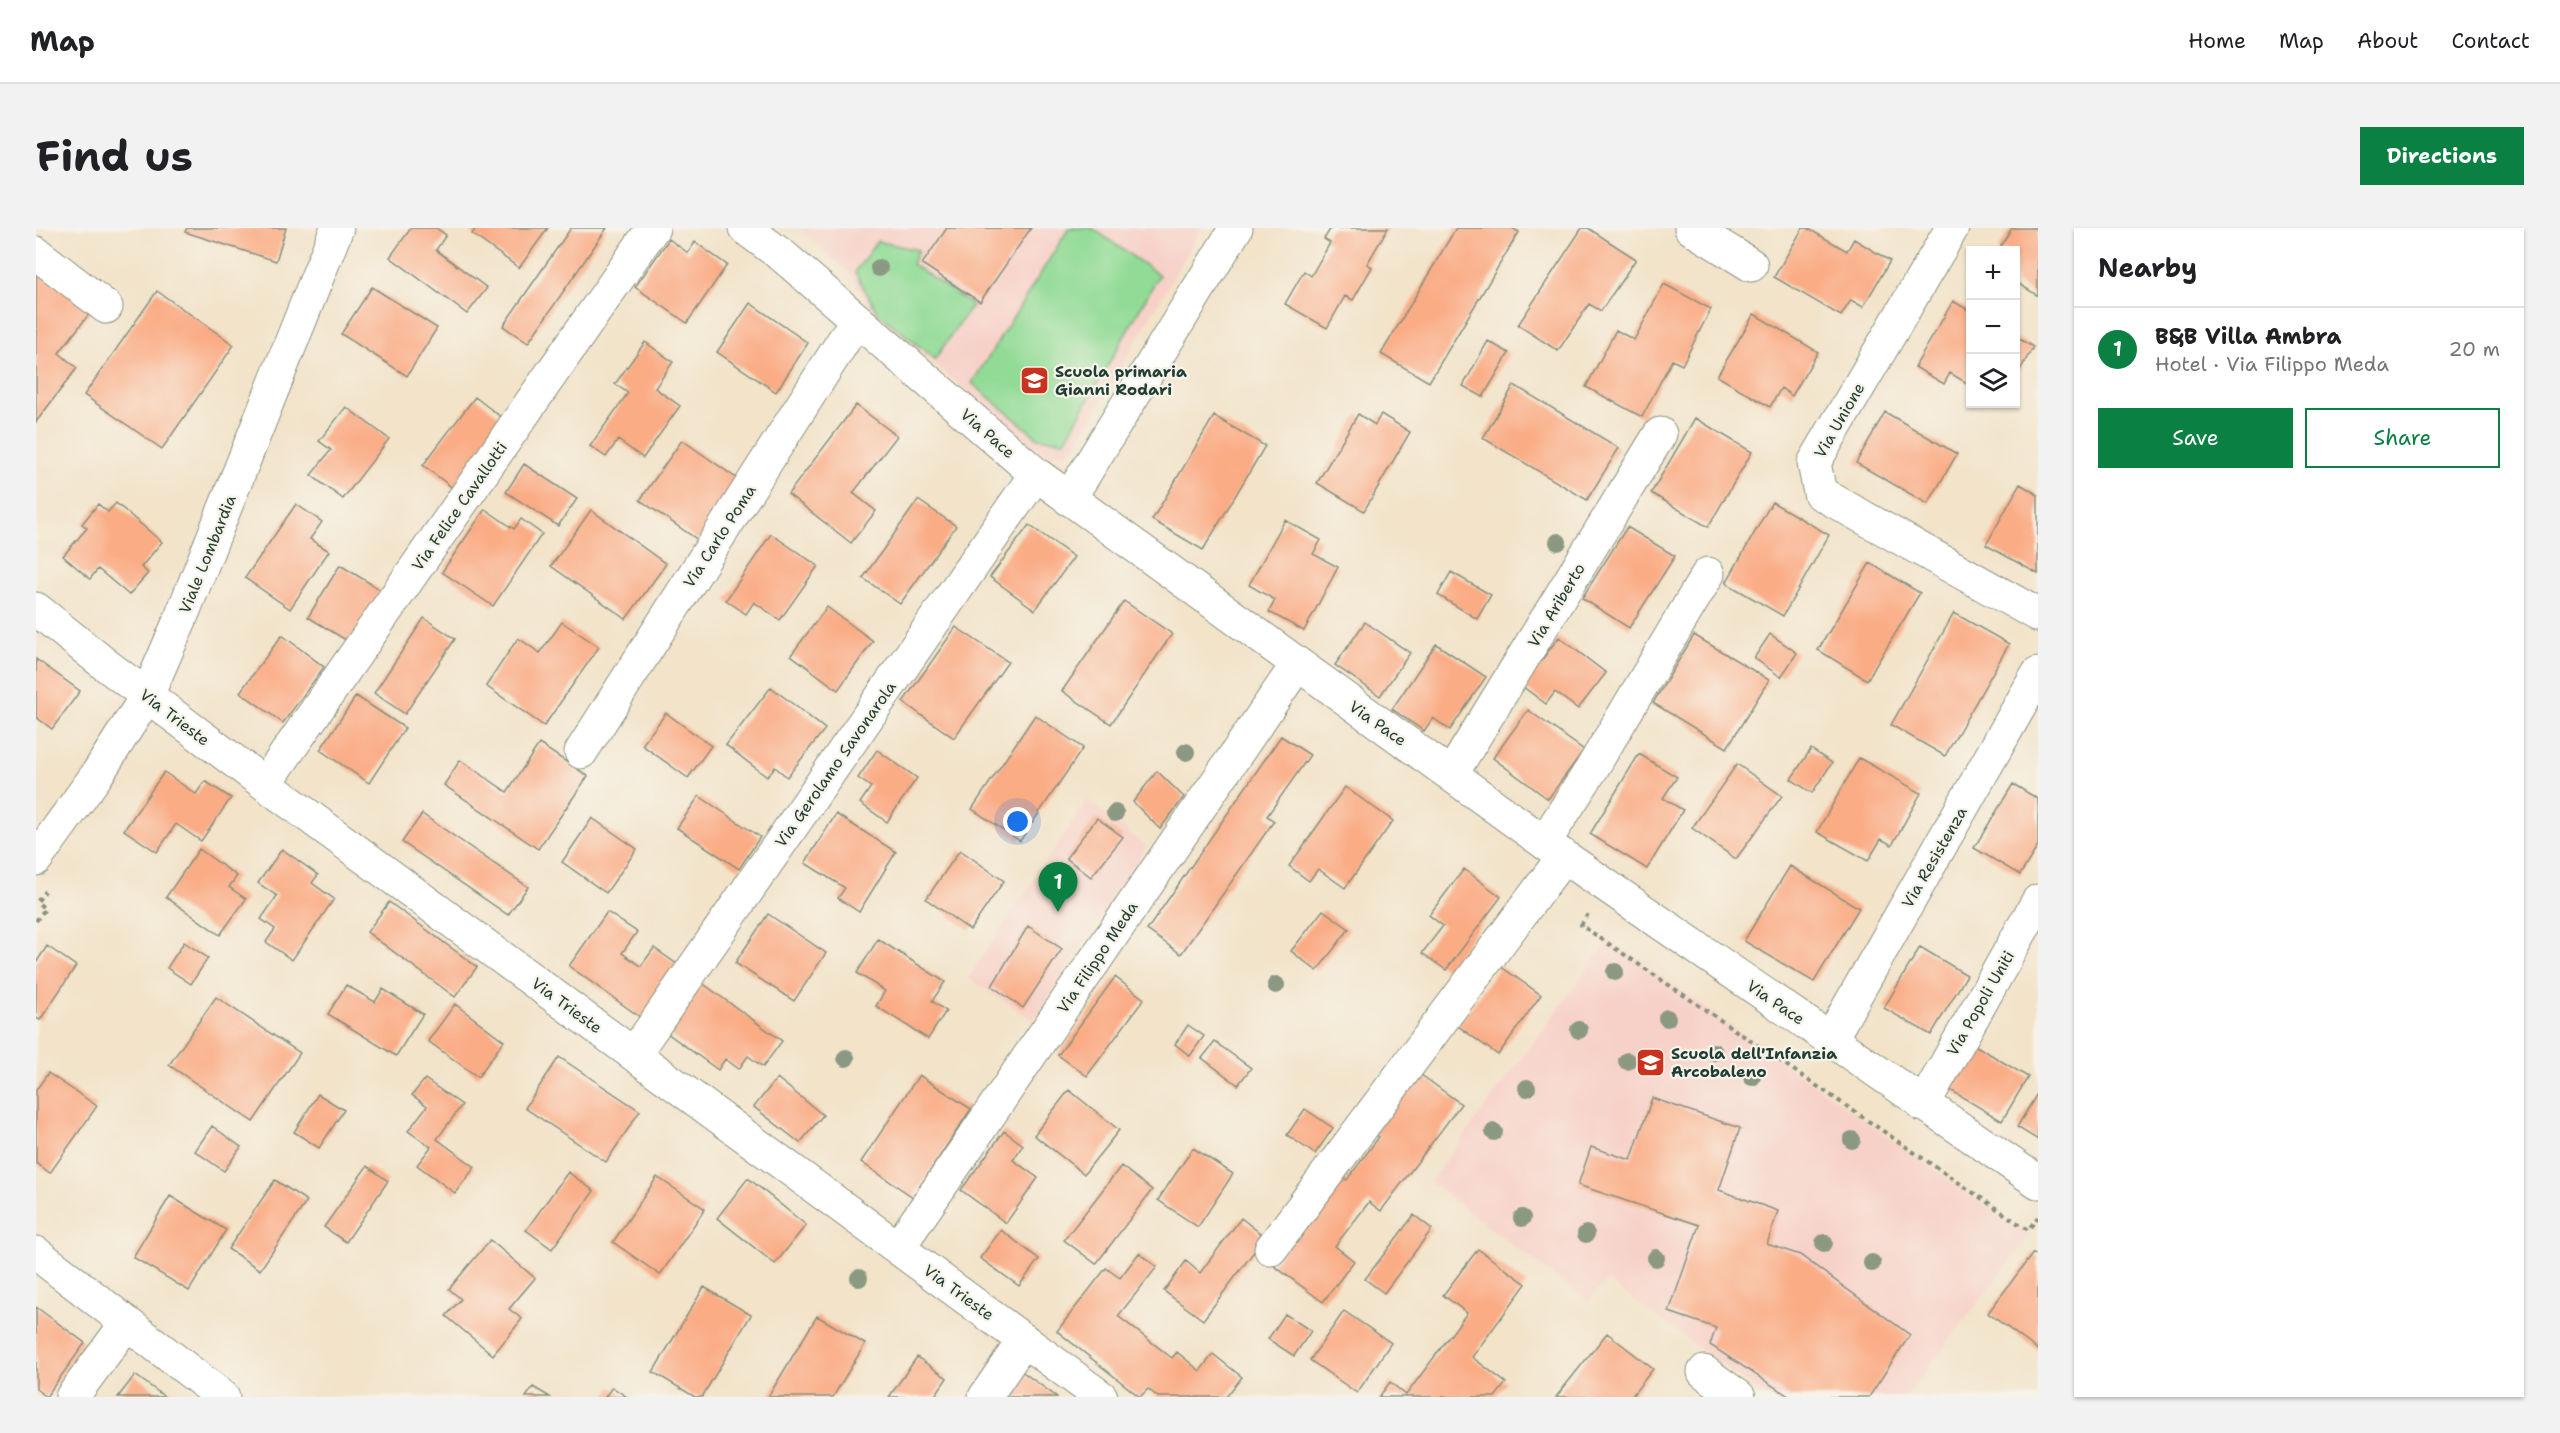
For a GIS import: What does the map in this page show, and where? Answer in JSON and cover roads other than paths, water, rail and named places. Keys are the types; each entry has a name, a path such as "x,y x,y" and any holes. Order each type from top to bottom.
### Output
{"street":[{"name":"Viale Lombardia","path":"43,871 96,776 147,696 184,611 337,228"},
{"name":"Via Felice Cavallotti","path":"265,784 653,228"},
{"name":"Via Pace","path":"745,228 784,258 1036,474 1069,499 1555,849 1923,1105 2038,1182"},
{"path":"1069,499 1236,228"},
{"name":"Via Unione","path":"1952,228 1814,463 1820,493 2038,615"},
{"path":"1699,230 1751,265"},
{"path":"36,253 106,307"},
{"name":"Via Carlo Poma","path":"581,752 856,321"},
{"name":"Via Ariberto","path":"1452,775 1659,434"},
{"name":"Via Gerolamo Savonarola","path":"634,1054 1028,482 1036,474"},
{"path":"1271,1250 1555,849 1592,770 1708,574"},
{"name":"Via Trieste","path":"36,609 265,784 1101,1397"},
{"name":"Via Filippo Meda","path":"898,1248 1297,665"},
{"name":"Via Resistenza","path":"1830,1040 2038,674"},
{"name":"Via Popoli Uniti","path":"1923,1105 2038,901"},
{"path":"36,1253 223,1397"},
{"path":"72,1397 127,1323"},
{"path":"985,1397 1024,1340"},
{"path":"1704,1372 1738,1397"}],"place":[{"name":"Scuola primaria Gianni Rodari","path":"1034,380"},
{"name":"B&B Villa Ambra","path":"1058,912"},
{"name":"Scuola dell'Infanzia Arcobaleno","path":"1650,1062"}]}
